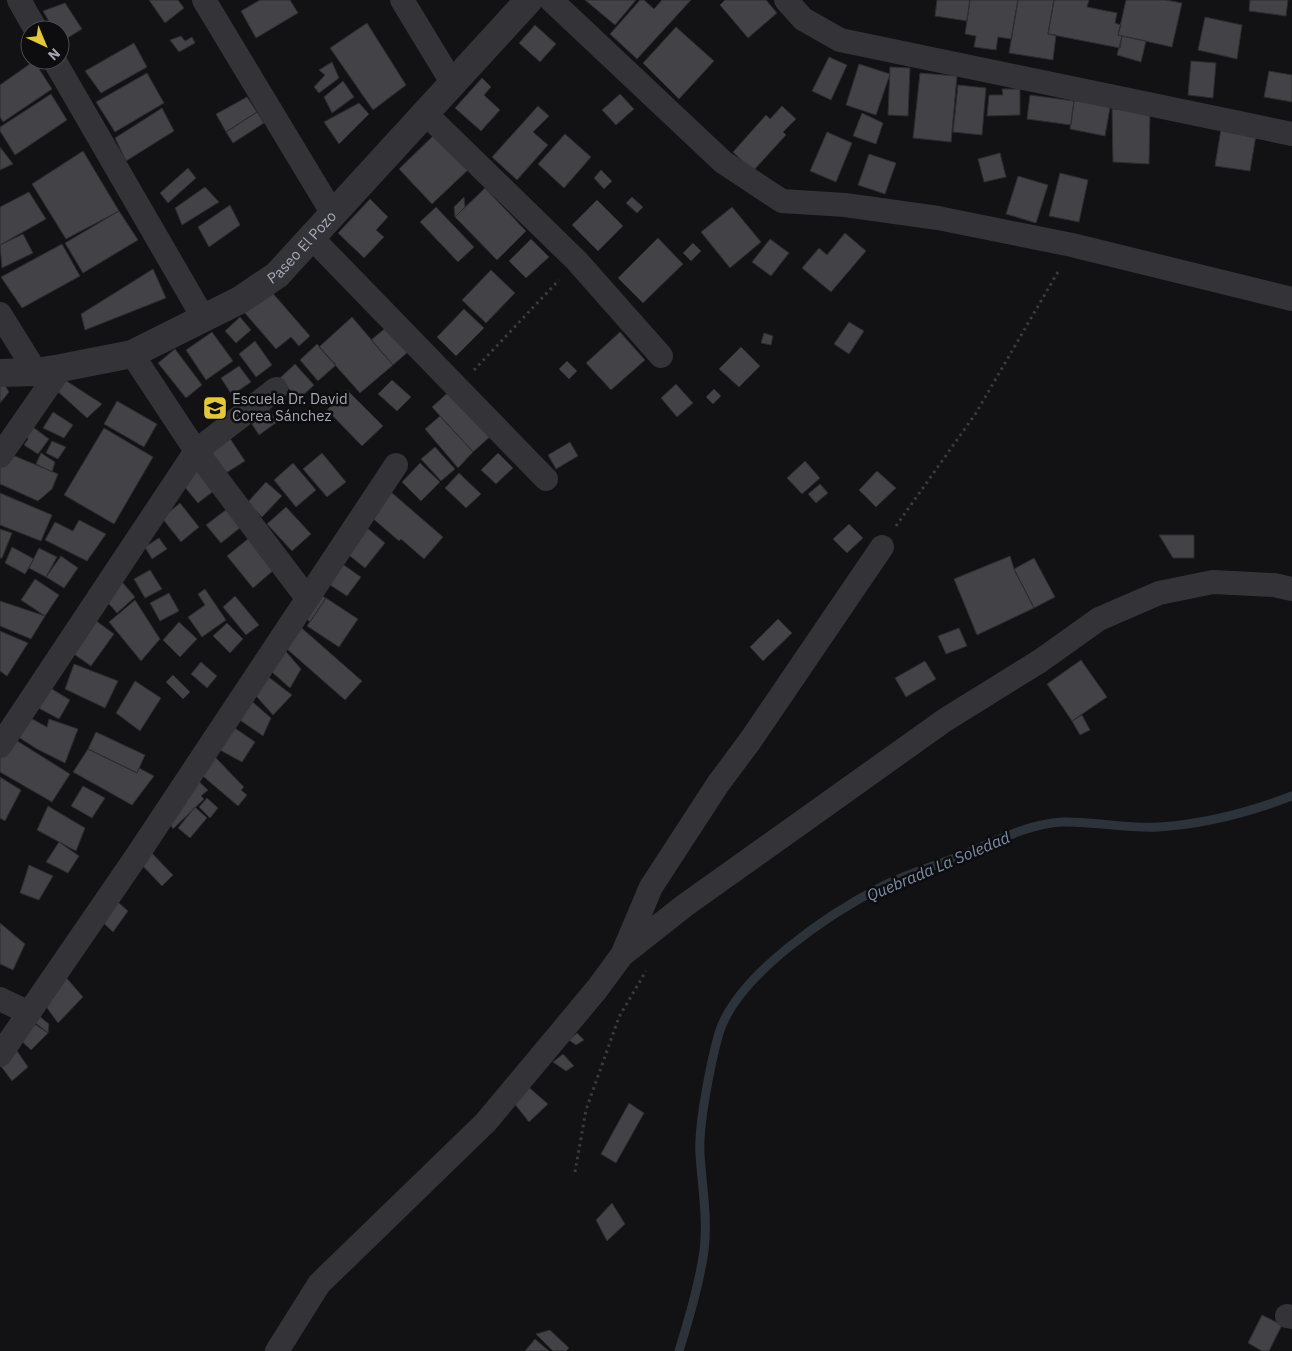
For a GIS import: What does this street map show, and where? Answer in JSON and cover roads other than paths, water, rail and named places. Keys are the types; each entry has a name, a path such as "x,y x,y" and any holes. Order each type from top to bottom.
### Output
{"street":[{"path":"19,0 30,20"},
{"path":"204,0 334,214"},
{"path":"402,0 453,84"},
{"name":"Paseo El Pozo","path":"0,372 48,370 132,354 204,320 240,300 277,275 529,0"},
{"path":"551,0 723,162 782,201 845,205 938,218 1072,245 1292,299"},
{"path":"786,0 803,19 840,40 1292,134"},
{"path":"60,70 204,320"},
{"path":"426,114 577,261 661,356"},
{"path":"312,238 546,479"},
{"path":"0,314 48,370 0,456"},
{"path":"132,354 196,451 307,598"},
{"path":"0,746 196,451 276,389"},
{"path":"0,1055 138,854 396,465"},
{"path":"277,1351 318,1284 486,1122 597,989 622,955 651,887 718,784 750,741 882,547"},
{"path":"622,955 684,906 937,726 1040,661 1099,619 1159,593 1213,582 1292,589"},
{"path":"0,999 29,1013"}],"waterway":[{"name":"Quebrada La Soledad","path":"679,1351 697,1289 704,1251 705,1215 700,1142 703,1111 712,1060 719,1033 729,1011 745,989 765,968 813,929 883,886 1023,830 1062,822 1147,827 1193,823 1227,816 1292,796"}],"place":[{"name":"Escuela Dr. David Corea Sánchez","path":"215,408"}]}
